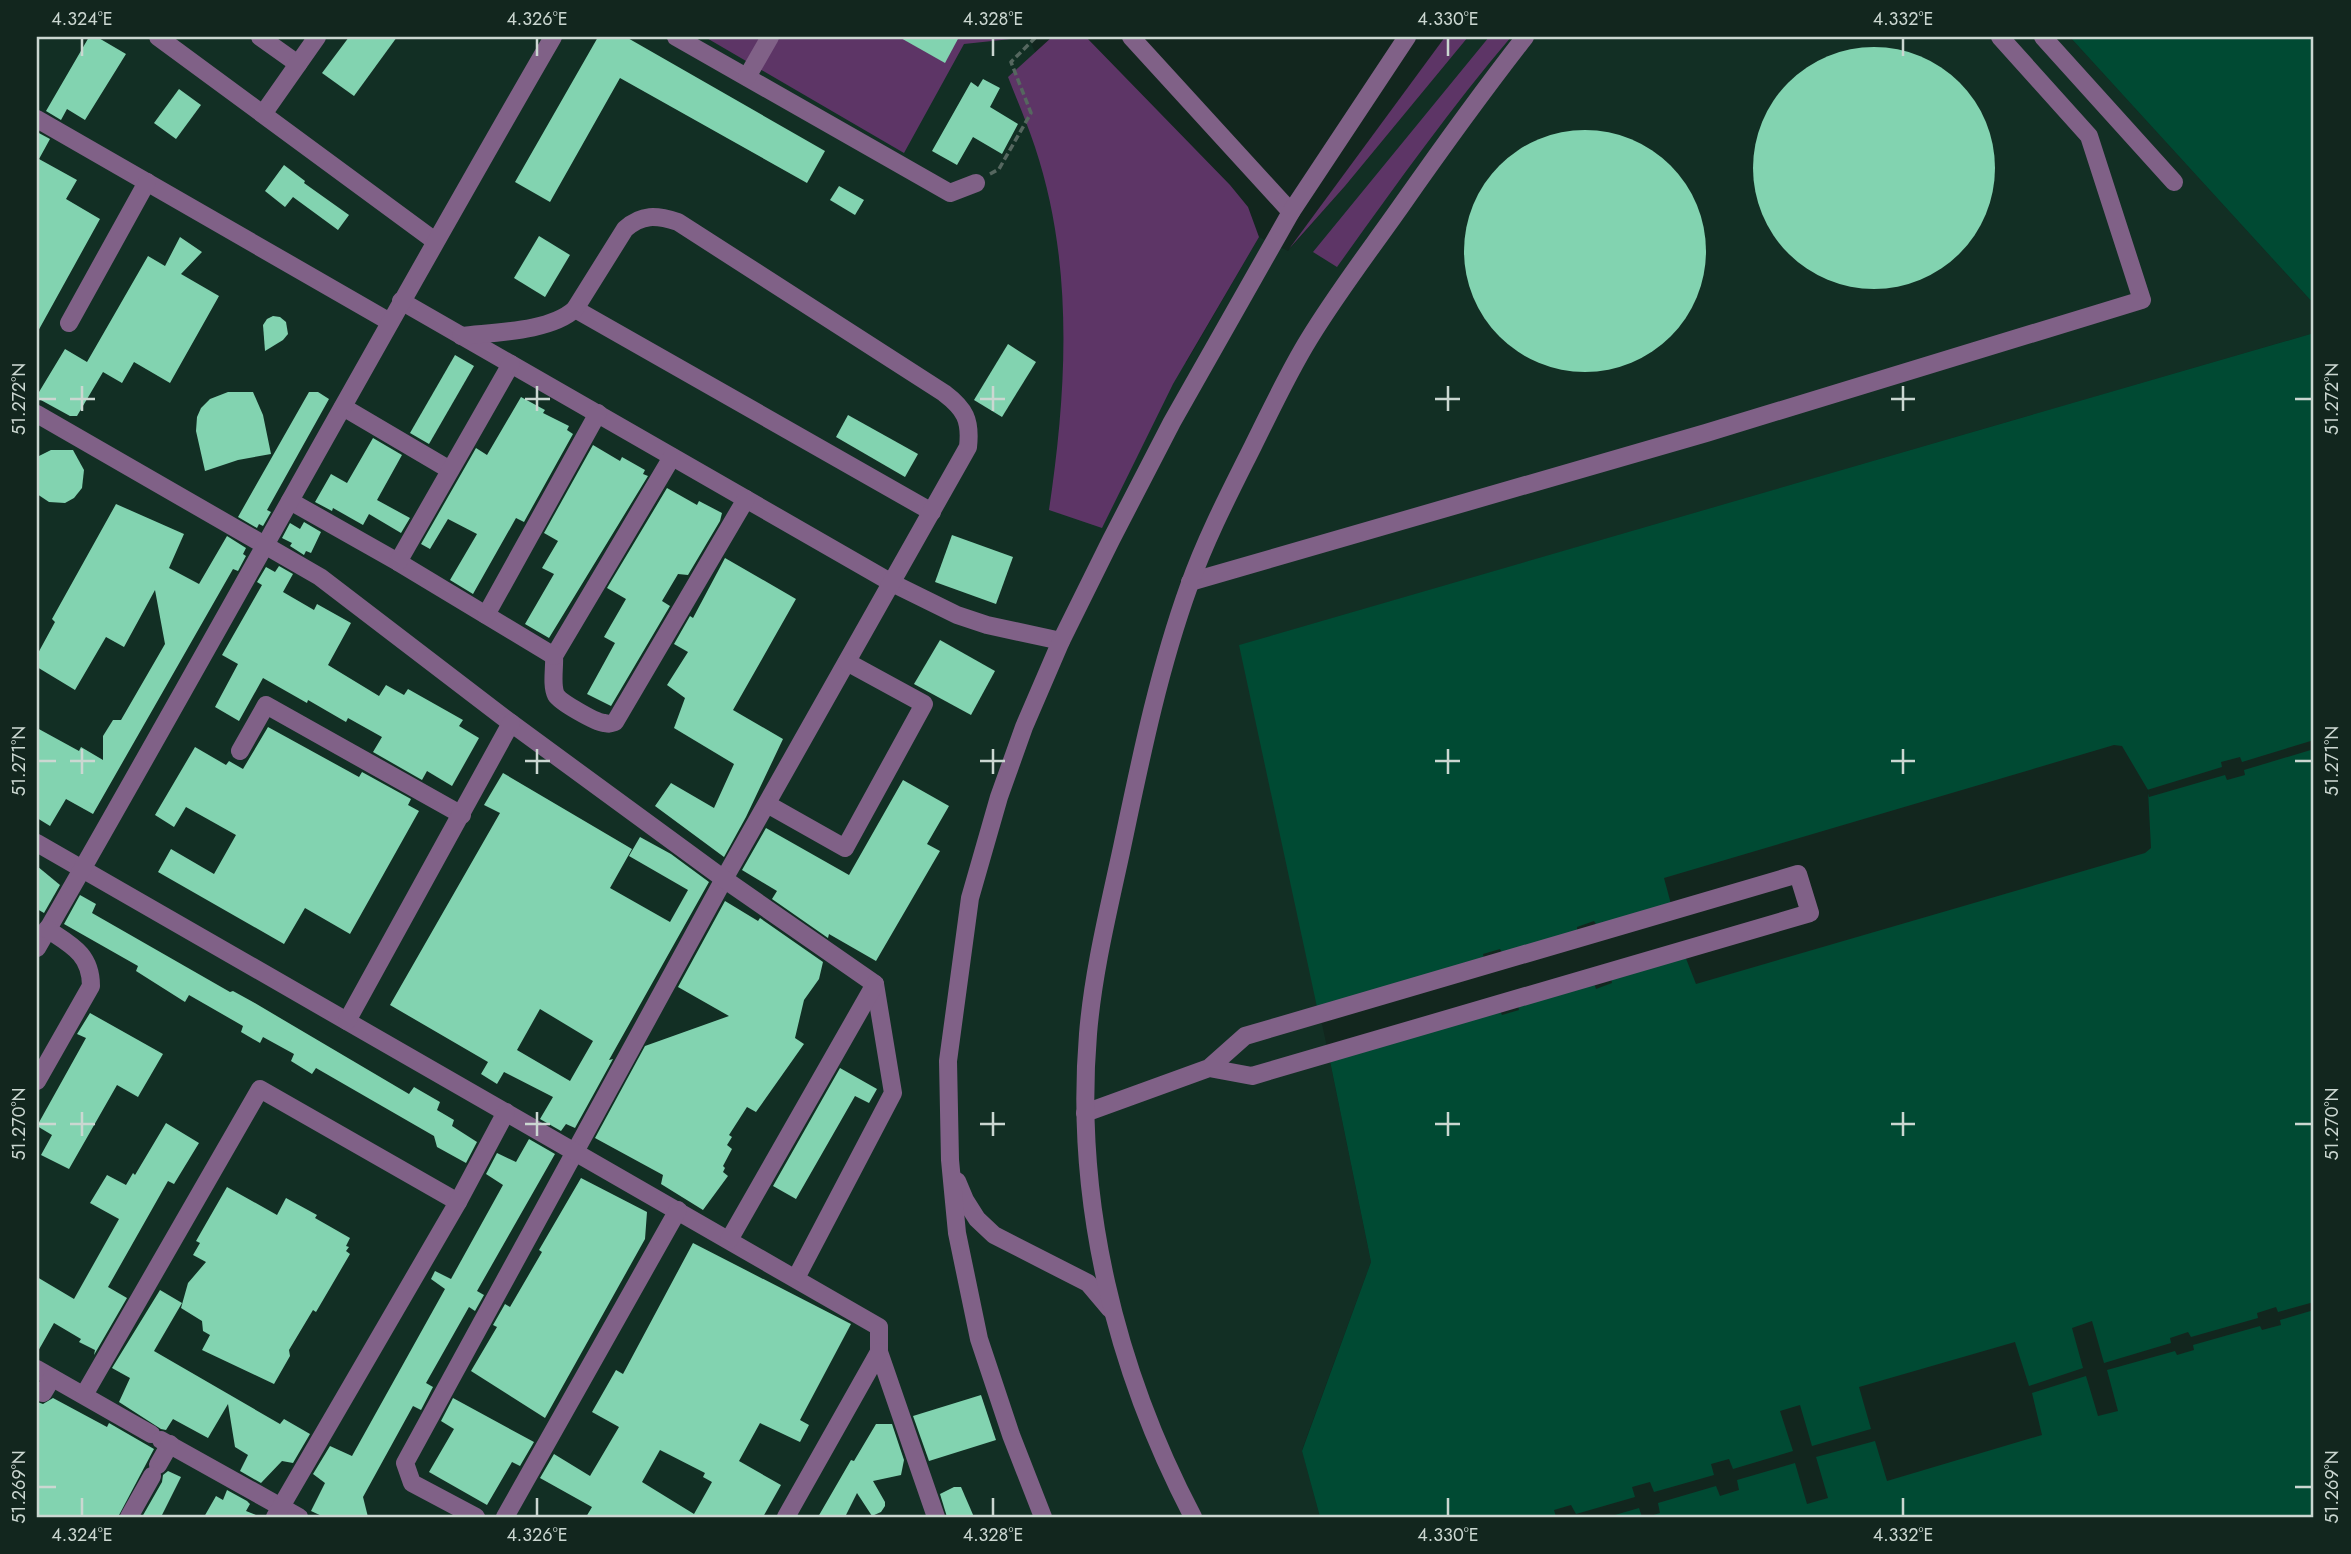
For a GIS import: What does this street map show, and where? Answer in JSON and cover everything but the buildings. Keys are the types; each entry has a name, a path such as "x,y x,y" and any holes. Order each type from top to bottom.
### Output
{"lane":[{"path":"158,37 435,241"},
{"path":"260,37 298,64"},
{"path":"263,114 317,37"},
{"path":"37,948 401,301 553,37"},
{"path":"676,37 950,193 976,183"},
{"path":"747,78 770,37"},
{"path":"1131,37 1291,212"},
{"path":"1044,1517 1011,1435 979,1339 957,1233 950,1160 948,1061 970,898 999,797 1024,727 1061,640 1172,422 1291,212 1407,37"},
{"path":"1193,1517 1166,1465 1141,1405 1114,1315 1093,1212 1085,1113 1088,1032 1095,973 1147,725 1165,656 1190,582 1221,510 1286,380 1309,339 1486,87 1525,37"},
{"path":"1190,582 1706,433 2142,299 2089,136 2000,37"},
{"path":"2043,37 2174,182"},
{"path":"37,119 390,322"},
{"path":"69,323 147,182"},
{"path":"461,336 538,326 568,316 625,229 636,220 649,216 663,217 678,222 958,404 967,418 970,432 968,447 724,879 404,1463 412,1482 476,1517"},
{"path":"401,301 892,583 957,615 987,625 1061,640"},
{"path":"575,309 932,512"},
{"path":"398,562 511,365"},
{"path":"343,407 450,470"},
{"path":"486,615 598,413"},
{"path":"37,414 320,577 724,879 875,984 893,1093 796,1278"},
{"path":"672,457 554,656 556,695 600,723 615,722 746,499"},
{"path":"290,501 554,656"},
{"path":"767,804 845,848 924,704 847,662"},
{"path":"240,751 266,705 462,815"},
{"path":"347,1021 512,723"},
{"path":"37,843 879,1327 879,1352 936,1517"},
{"path":"1085,1113 1209,1068 1245,1036 1798,874 1810,913 1252,1076 1209,1068"},
{"path":"37,1081 91,985 91,971 83,957 73,946 47,929"},
{"path":"729,1240 875,984"},
{"path":"84,1395 260,1089 458,1202"},
{"path":"278,1512 458,1202 506,1112"},
{"path":"950,1160 965,1200 977,1220 994,1235 1088,1283 1114,1315"},
{"path":"505,1517 678,1210"},
{"path":"786,1517 879,1352"},
{"path":"44,1380 84,1395 278,1512 299,1517"},
{"path":"129,1517 155,1471 160,1439"}],"path":[{"path":"976,183 999,169 1031,113 1011,62 1037,37"}],"shaded area":[{"path":"37,37 1028,37 1186,363 1259,237 1288,251 1468,37 2070,37 2314,304 2314,333 1240,645 1371,1262 1302,1450 1320,1517 37,1517"},
{"path":"705,37 1029,37 964,44 904,153"},
{"path":"1052,37 1086,37 1230,185 1248,207 1259,237 1173,384 1102,528 1049,510 1063,373 1061,281 1048,191 1032,138 1008,77"},
{"path":"1445,37 1468,37 1345,186 1289,249"},
{"path":"1489,37 1511,37 1443,121 1337,267 1313,252"},
{"path":"2070,37 2314,37 2314,304"},
{"path":"2314,333 2314,1517 1320,1517 1302,1451 1371,1262 1330,1061 1500,1011 1502,1015 1519,1010 1518,1005 1594,983 1596,989 1612,983 1611,978 1685,956 1696,984 2145,853 2151,848 2148,790 2122,746 2114,745 1664,878 1671,904 1597,926 1594,921 1577,927 1577,932 1503,954 1500,949 1483,954 1484,959 1317,1007 1239,645"}],"pier":[{"path":"2314,740 2314,749 2244,770 2245,775 2227,780 2225,775 2149,797 2147,790 2222,767 2221,762 2240,757 2242,762"},
{"path":"2314,1302 2314,1310 2280,1320 2281,1325 2262,1330 2260,1326 2193,1345 2194,1350 2177,1355 2175,1351 2107,1370 2118,1411 2098,1416 2086,1376 2032,1393 2042,1435 1887,1481 1875,1441 1816,1457 1828,1498 1807,1504 1795,1463 1737,1480 1739,1490 1720,1496 1716,1486 1658,1503 1660,1513 1647,1517 1642,1517 1639,1508 1608,1517 1556,1517 1554,1510 1571,1505 1576,1514 1635,1497 1632,1487 1650,1482 1654,1492 1714,1475 1711,1464 1729,1459 1733,1469 1793,1451 1780,1411 1800,1405 1812,1446 1871,1429 1859,1387 2015,1342 2029,1386 2083,1368 2072,1328 2092,1321 2104,1363 2171,1343 2170,1338 2188,1332 2191,1337 2258,1318 2257,1313 2276,1307 2278,1312"}]}
